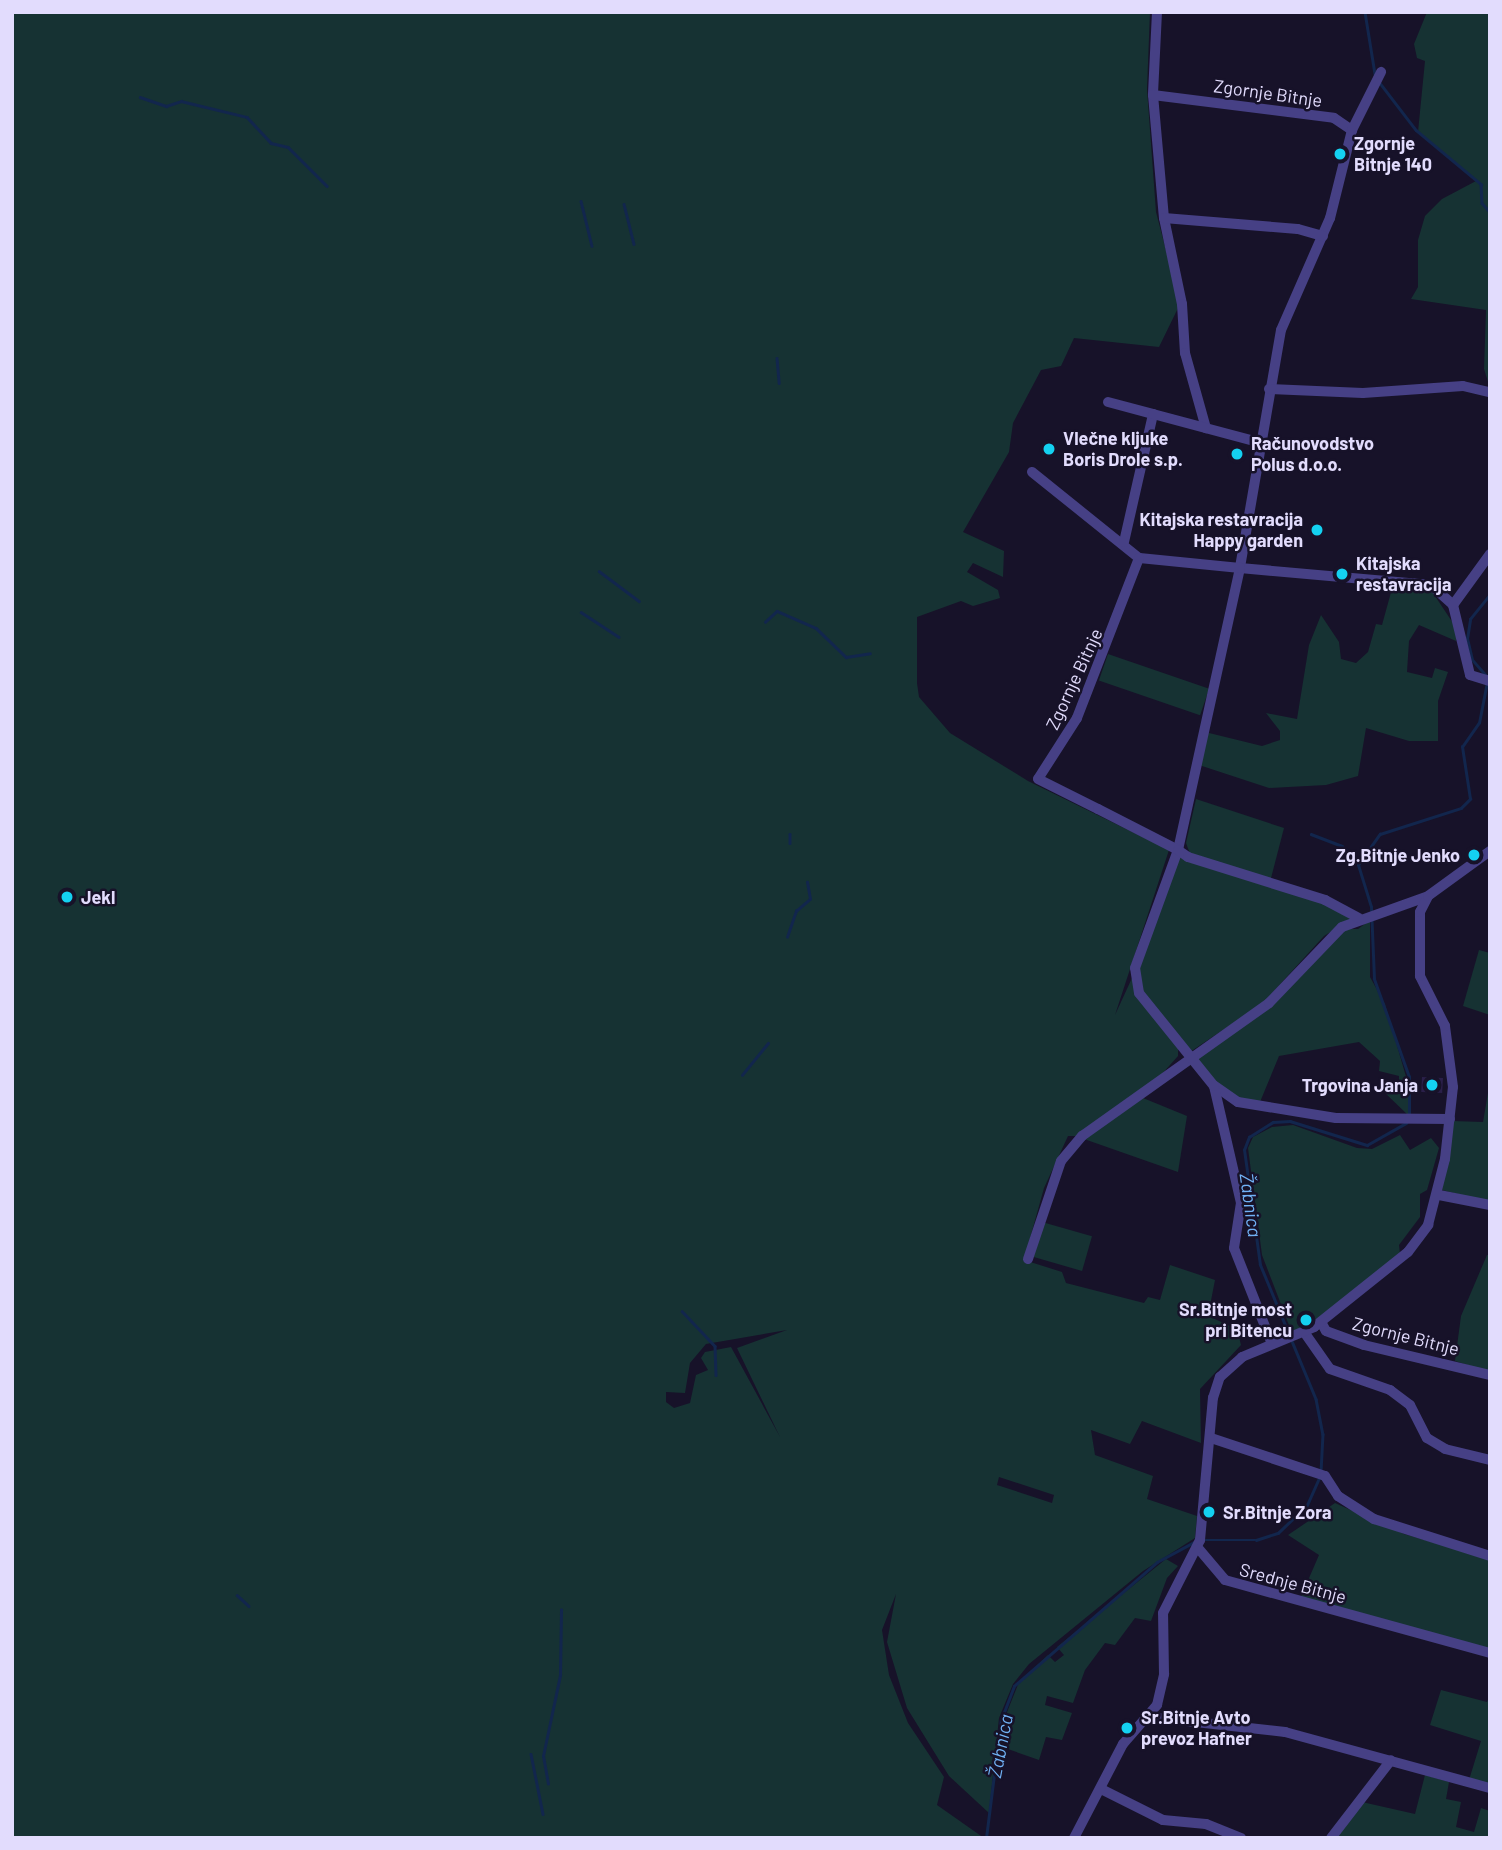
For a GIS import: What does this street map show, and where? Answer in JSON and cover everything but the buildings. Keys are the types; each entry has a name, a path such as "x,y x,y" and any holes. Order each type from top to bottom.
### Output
{"street":[{"path":"1157,12 1153,95 1164,218 1182,304 1185,353 1206,428"},
{"path":"1381,72 1378,86 1352,130 1322,236 1286,314 1269,389 1240,568 1178,850 1135,968 1139,993 1214,1086 1238,1102 1336,1118 1450,1119"},
{"name":"Zgornje Bitnje","path":"1153,95 1334,118 1352,130"},
{"path":"1164,218 1298,229 1322,236"},
{"path":"1269,389 1363,393 1463,386 1490,392"},
{"path":"1108,402 1262,443"},
{"path":"1124,542 1153,414"},
{"path":"1032,472 1124,542 1139,558 1420,583 1438,589 1454,605 1466,669 1484,680"},
{"path":"1454,605 1490,554"},
{"name":"Zgornje Bitnje","path":"1139,558 1077,718 1038,779 1178,850 1344,907 1363,917"},
{"path":"1028,1259 1026,1250 1070,1148 1190,1055 1269,1003 1327,938 1363,917 1380,914 1428,896 1490,852"},
{"name":"Zgornje Bitnje","path":"1277,1343 1321,1322 1408,1252 1428,1225 1439,1195 1450,1119 1448,1037 1418,962 1420,912 1428,896"},
{"path":"1073,1838 1102,1790 1123,1744 1150,1717 1164,1674 1163,1613 1199,1548 1220,1377 1242,1357 1277,1343 1234,1248 1241,1203 1214,1086"},
{"path":"1439,1195 1490,1205"},
{"name":"Zgornje Bitnje","path":"1321,1322 1326,1331 1364,1345 1490,1374"},
{"path":"1302,1333 1329,1369 1390,1390 1410,1405 1427,1438 1446,1449 1490,1460"},
{"path":"1211,1438 1320,1475 1353,1509 1374,1519 1490,1556"},
{"name":"Srednje Bitnje","path":"1199,1548 1225,1580 1490,1653"},
{"path":"1150,1717 1285,1732 1490,1788"},
{"path":"1331,1838 1391,1760"},
{"path":"1102,1790 1163,1820 1206,1824 1241,1838"}],"green space":[{"path":"12,12 1150,12 1147,89 1156,212 1180,304 1159,347 1074,338 1061,366 1041,370 1013,423 1009,452 963,532 1004,551 1003,577 973,563 967,572 998,590 1000,598 973,606 961,601 917,617 917,683 919,697 950,733 1028,781 1169,850 1115,1015 1132,978 1178,1048 1178,1056 1161,1075 1077,1136 1068,1136 1044,1188 1024,1260 1062,1272 1066,1283 1144,1303 1148,1297 1160,1300 1170,1265 1215,1280 1208,1316 1237,1329 1241,1345 1200,1389 1201,1443 1142,1421 1130,1444 1091,1430 1095,1455 1153,1476 1147,1499 1197,1516 1195,1538 1143,1571 1029,1664 1013,1684 999,1718 989,1813 949,1776 907,1708 887,1642 896,1594 882,1630 889,1675 908,1723 944,1777 937,1805 984,1838 12,1838","holes":["787,1330 737,1348 780,1437 731,1347 705,1352 701,1358 708,1370 696,1375 690,1403 674,1408 666,1402 666,1392 685,1393 690,1363 706,1344","999,1477 1054,1495 1052,1503 997,1485"]},
{"path":"1427,12 1490,12 1490,388 1484,369 1486,310 1411,299 1418,287 1418,240 1425,216 1442,199 1476,181 1418,132 1425,61 1417,58 1414,44"},
{"path":"1393,585 1431,590 1457,629 1456,641 1419,625 1409,641 1407,672 1432,678 1435,668 1448,672 1438,701 1438,741 1409,741 1366,728 1358,776 1326,785 1269,788 1199,765 1205,732 1262,746 1280,740 1280,731 1266,713 1297,719 1309,645 1321,615 1339,642 1341,659 1356,663 1368,652 1376,624 1382,625"},
{"path":"1108,654 1209,689 1200,715 1099,680"},
{"path":"1196,799 1284,828 1270,882 1190,854 1186,843"},
{"path":"1178,855 1341,910 1351,919 1324,936 1263,1003 1190,1052 1141,992 1137,968"},
{"path":"1370,920 1370,977 1385,1004 1407,1080 1410,1117 1384,1092 1385,1082 1399,1083 1399,1076 1379,1071 1380,1061 1359,1042 1279,1056 1260,1102 1238,1099 1215,1085 1195,1056 1271,1005 1345,929 1358,929"},
{"path":"1479,950 1490,953 1490,1015 1463,1006"},
{"path":"1490,1081 1490,1202 1442,1190 1452,1121 1483,1122"},
{"path":"1143,1098 1187,1116 1178,1172 1084,1139"},
{"path":"1293,1125 1357,1148 1372,1149 1400,1135 1410,1150 1431,1138 1439,1148 1427,1190 1420,1194 1420,1217 1399,1245 1400,1254 1315,1322 1292,1333 1262,1255 1248,1148 1253,1137 1272,1127"},
{"path":"1042,1222 1092,1236 1082,1271 1032,1257"},
{"path":"1487,1255 1490,1255 1490,1372 1455,1361 1461,1316"},
{"path":"1335,1503 1404,1534 1490,1559 1490,1651 1300,1599 1319,1555 1288,1535"},
{"path":"1166,1559 1178,1566 1167,1578 1151,1621 1135,1618 1115,1645 1105,1643 1085,1670 1073,1703 1047,1696 1045,1705 1072,1713 1062,1740 1046,1737 1039,1760 1002,1747 1005,1717 1019,1682 1048,1655 1055,1662 1064,1655 1057,1647"},
{"path":"1441,1690 1487,1702 1490,1695 1490,1785 1469,1780 1481,1741 1430,1725"},
{"path":"1425,1775 1449,1782 1446,1799 1461,1802 1456,1827 1474,1832 1481,1808 1490,1811 1490,1838 1335,1838 1362,1802 1415,1814"}],"waterway":[{"path":"1365,12 1375,74"},
{"name":"Žabnica","path":"1380,83 1416,130 1481,184 1482,203 1490,212"},
{"path":"140,97 166,106 181,101 247,117 271,143 288,147 327,186"},
{"path":"581,201 592,246"},
{"path":"624,204 634,244"},
{"path":"777,358 779,383"},
{"path":"599,571 639,601"},
{"name":"Žabnica","path":"1486,676 1472,660 1467,639 1470,619 1490,594"},
{"path":"765,622 777,611 816,628 846,657 870,653"},
{"path":"581,612 619,637"},
{"name":"Žabnica","path":"1409,1117 1409,1077 1374,979 1371,907 1358,865 1380,834 1461,808 1470,799 1462,747 1479,723 1487,682"},
{"path":"790,834 790,843"},
{"path":"1311,834 1342,846 1359,862"},
{"path":"787,937 796,911 810,899 807,882"},
{"path":"742,1075 768,1043"},
{"name":"Žabnica","path":"1289,1335 1260,1265 1244,1150 1249,1137 1273,1122 1290,1121 1367,1145 1406,1123"},
{"path":"682,1311 715,1346 716,1375"},
{"name":"Žabnica","path":"1292,1341 1316,1399 1323,1434 1321,1471"},
{"name":"Žabnica","path":"1203,1540 1256,1540 1278,1533 1307,1505 1319,1478"},
{"name":"Žabnica","path":"986,1838 1001,1720 1014,1686 1157,1562 1196,1541"},
{"path":"237,1595 249,1606"},
{"path":"548,1784 543,1756 560,1675 561,1610"},
{"path":"531,1754 543,1814"}],"place":[{"name":"Zgornje Bitnje 140","path":"1340,154"},
{"name":"Vlečne kljuke Boris Drole s.p.","path":"1049,449"},
{"name":"Računovodstvo Polus d.o.o.","path":"1237,454"},
{"name":"Kitajska restavracija Happy garden","path":"1317,530"},
{"name":"Kitajska restavracija","path":"1342,574"},
{"name":"Zg.Bitnje Jenko","path":"1474,855"},
{"name":"Jekl","path":"67,897"},
{"name":"Trgovina Janja","path":"1432,1085"},
{"name":"Sr.Bitnje most pri Bitencu","path":"1306,1320"},
{"name":"Sr.Bitnje Zora","path":"1209,1512"},
{"name":"Sr.Bitnje Avto prevoz Hafner","path":"1127,1728"}]}
